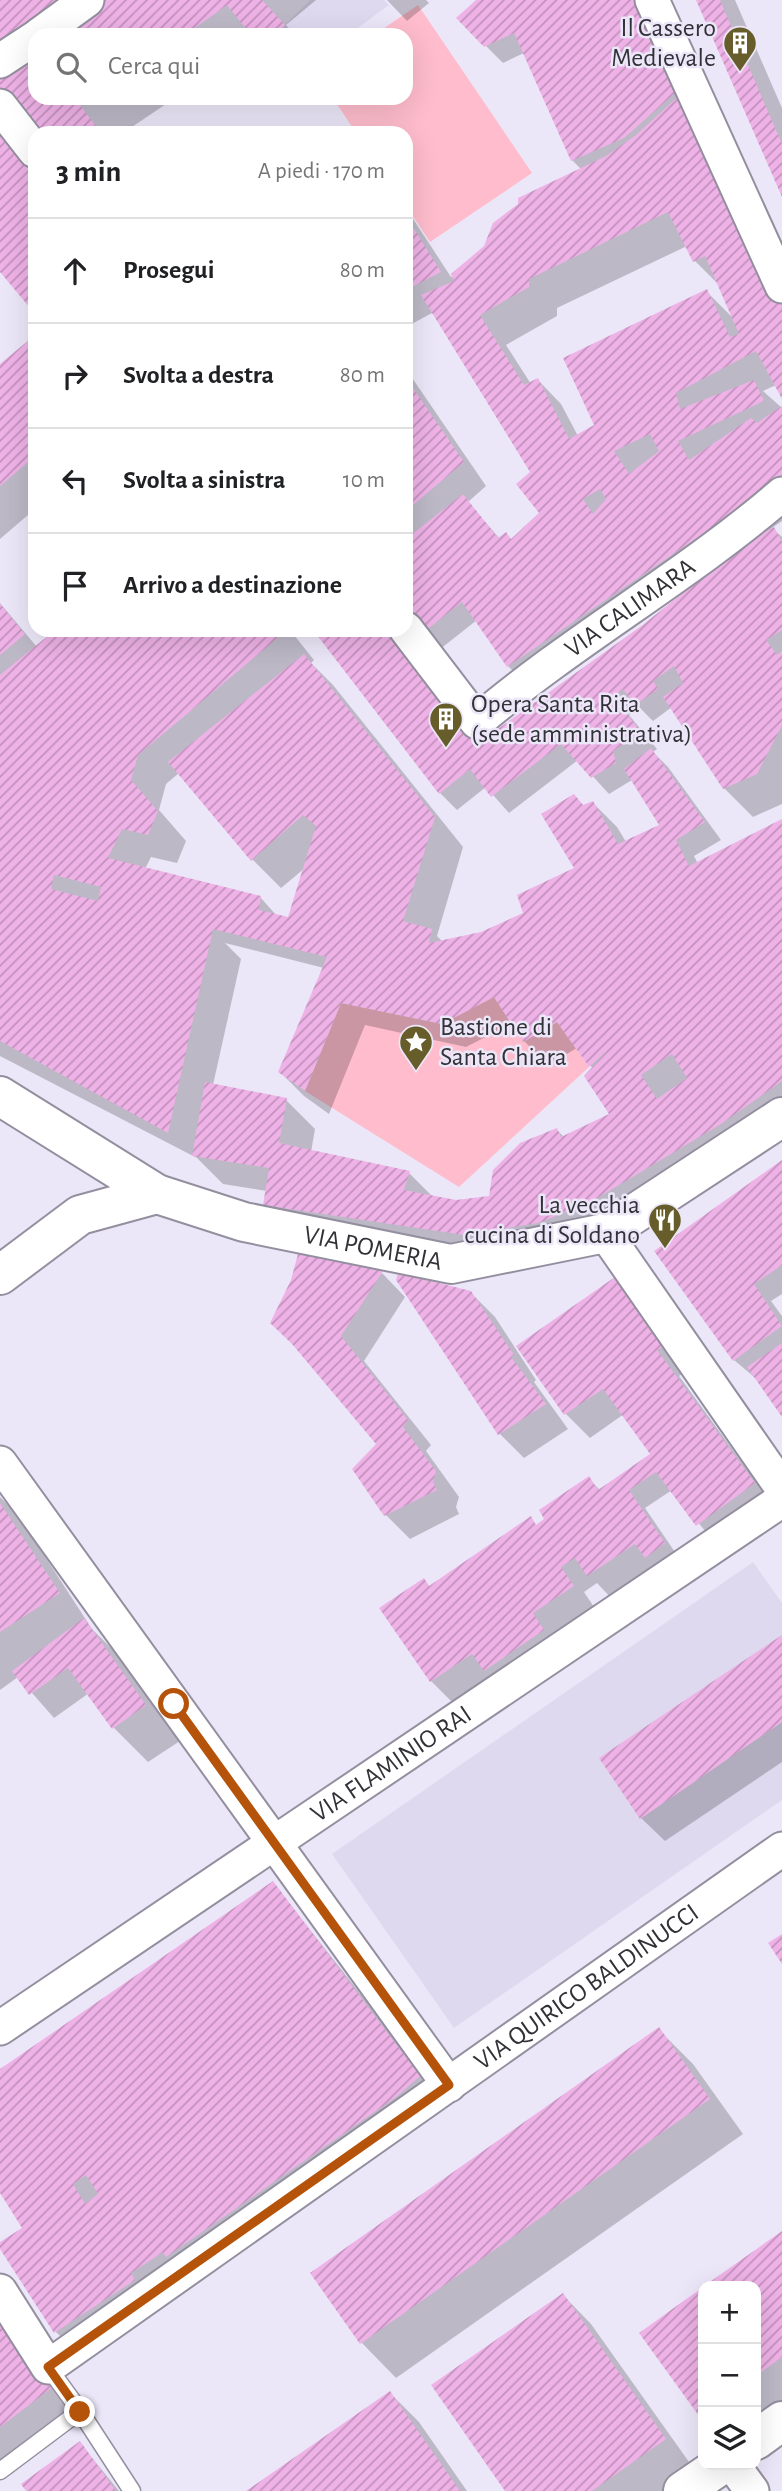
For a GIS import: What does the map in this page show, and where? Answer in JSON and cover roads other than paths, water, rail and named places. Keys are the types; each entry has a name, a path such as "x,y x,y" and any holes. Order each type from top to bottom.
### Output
{"street":[{"path":"48,28 87,0"},
{"path":"652,0 782,286"},
{"path":"0,61 28,42"},
{"path":"0,106 28,142"},
{"name":"VIA CALIMARA","path":"412,637 477,722 521,684 745,526 782,494"},
{"name":"VIA POMERIA","path":"0,1096 157,1194 244,1222 451,1264 605,1233 782,1117"},
{"path":"0,1275 80,1215 157,1194"},
{"path":"605,1233 782,1488"},
{"path":"0,1463 449,2085"},
{"name":"VIA FLAMINIO RAI","path":"0,2028 782,1500"},
{"name":"VIA QUIRICO BALDINUCCI","path":"48,2367 782,1849"},
{"path":"0,2291 48,2367"},
{"path":"761,2436 782,2421"},
{"path":"683,2491 714,2470"},
{"path":"737,2470 752,2491"}],"lane":[{"path":"48,2367 132,2491"},
{"path":"0,2471 80,2412"}],"place":[{"name":"Il Cassero Medievale","path":"740,73"},
{"name":"Opera Santa Rita (sede amministrativa)","path":"446,749"},
{"name":"Bastione di Santa Chiara","path":"416,1072"},
{"name":"La vecchia cucina di Soldano","path":"665,1250"}]}
